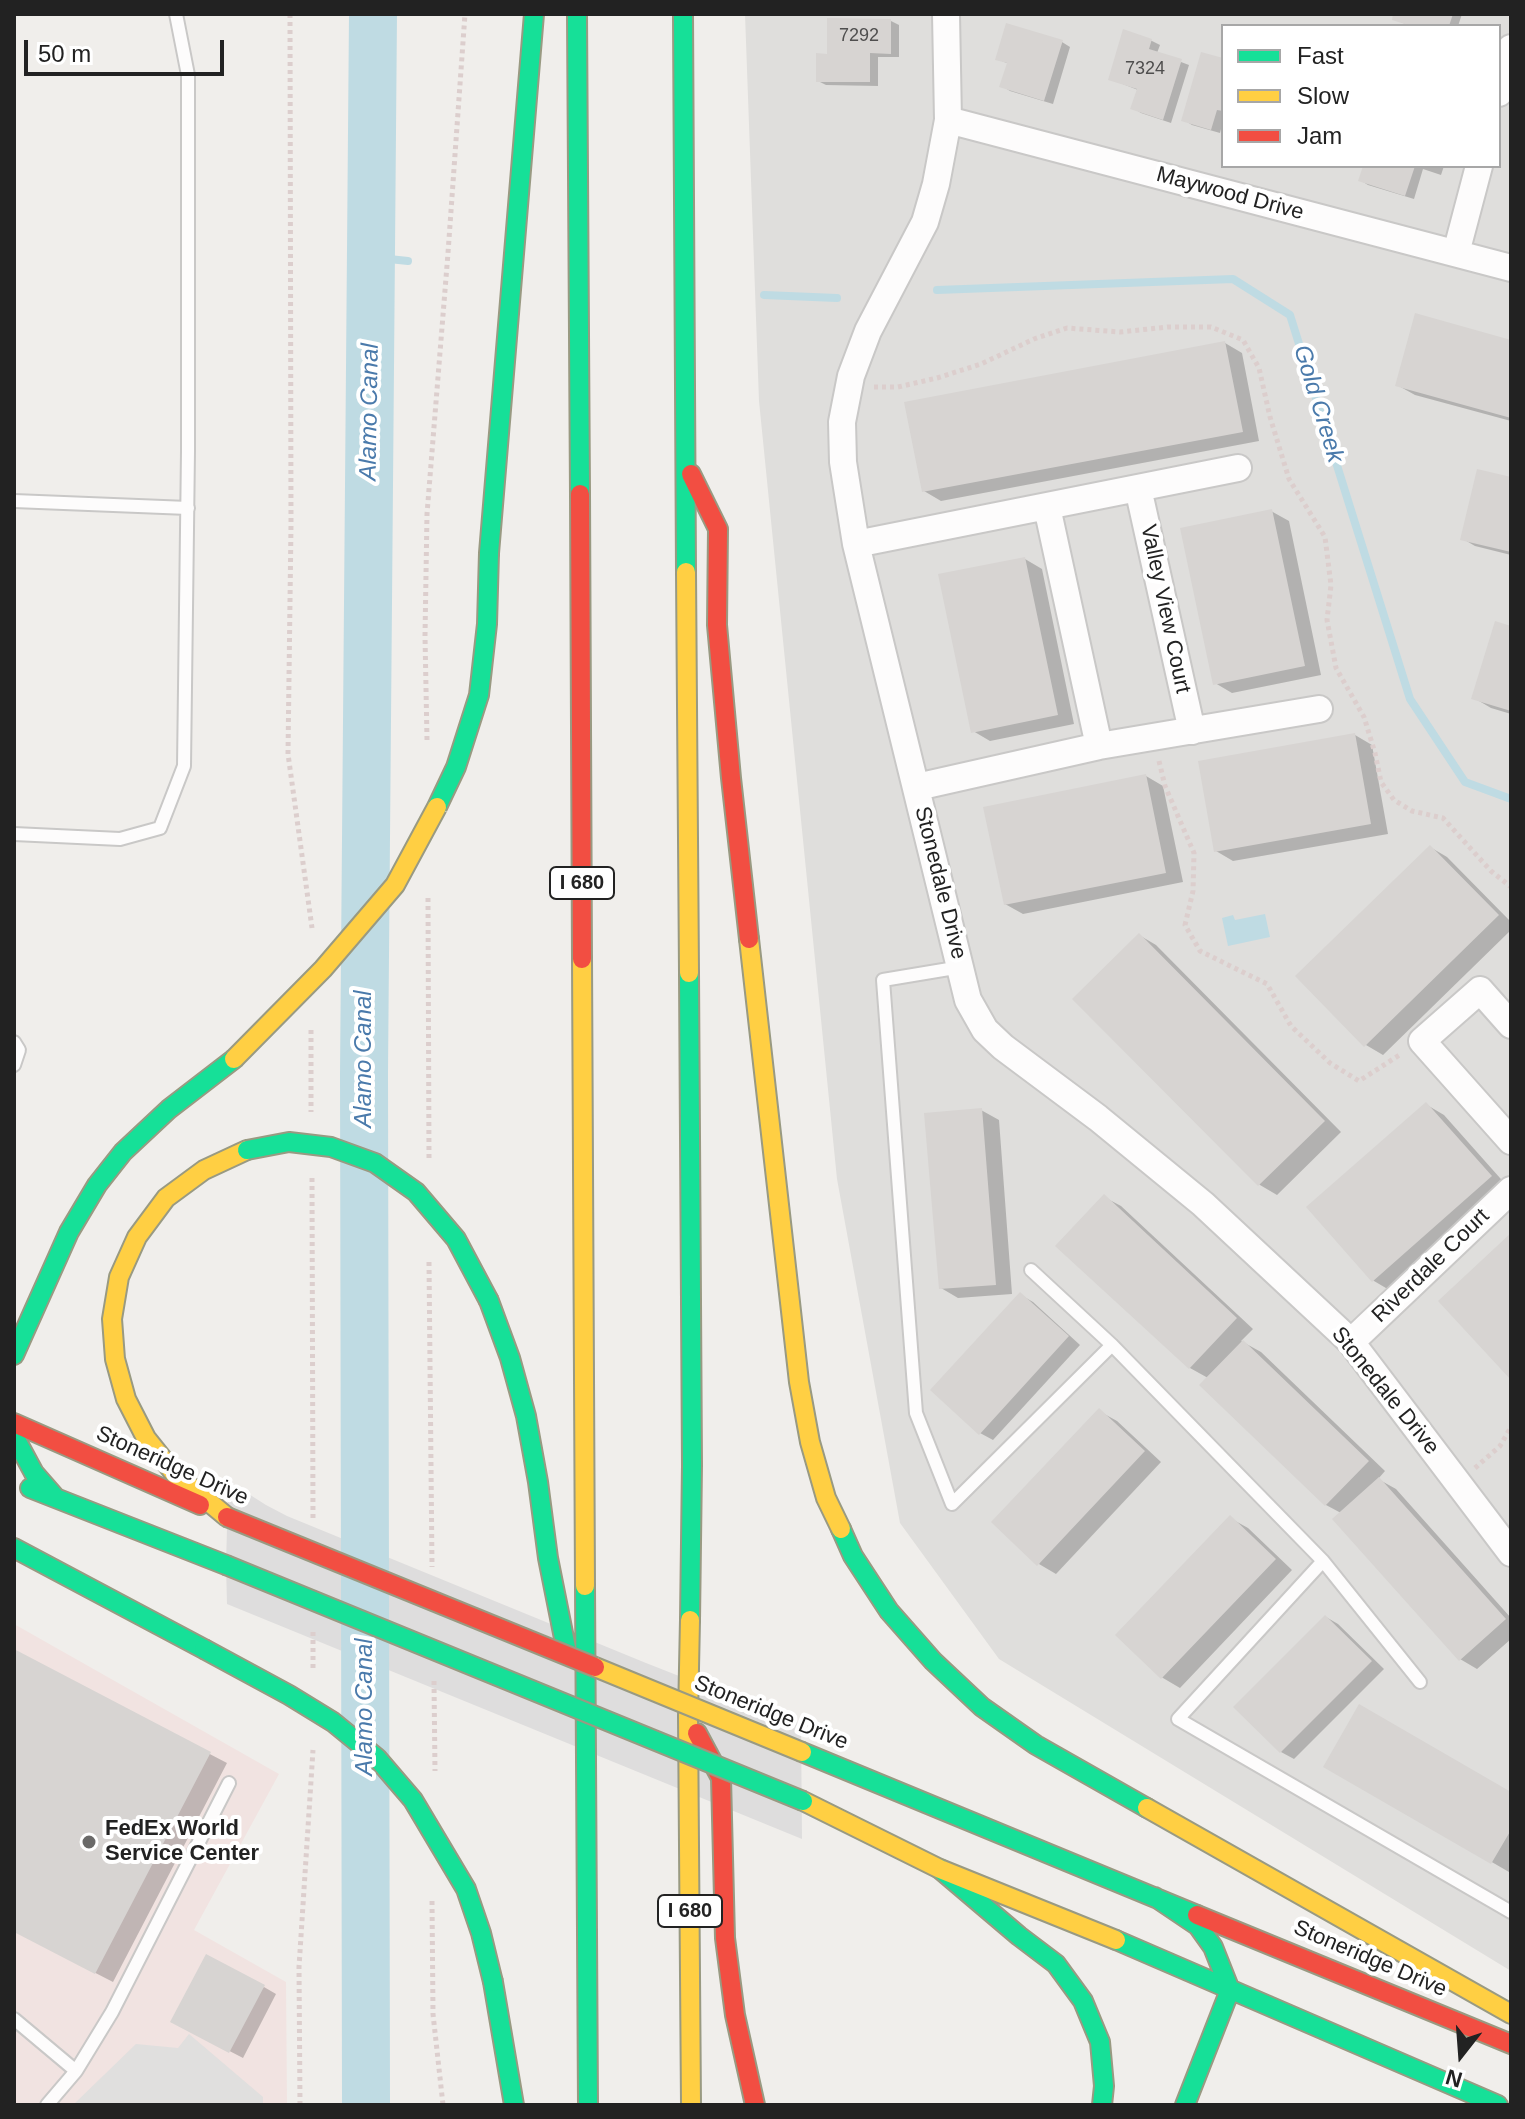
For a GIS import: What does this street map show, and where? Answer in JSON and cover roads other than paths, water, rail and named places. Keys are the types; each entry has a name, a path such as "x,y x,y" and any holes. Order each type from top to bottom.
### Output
{"main road":[{"path":"14,1355 69,1232 97,1185 123,1152 169,1109 234,1059 323,969 395,885 456,767 479,695 487,624 489,553 534,14"},
{"name":"I 680","path":"577,14 588,2105"},
{"name":"I 680","path":"683,14 692,1449 688,1716 691,2105"},
{"path":"686,464 718,529 717,625 731,778 799,1382 810,1442 826,1498 853,1556 889,1611 933,1661 982,1707 1036,1745 1511,2014"},
{"path":"227,1517 174,1473 146,1438 126,1399 115,1359 112,1319 119,1277 137,1237 166,1198 204,1170 247,1150 289,1142 331,1147 375,1163 416,1192 456,1239 489,1301 510,1358 526,1416 548,1558 588,1752"},
{"name":"Stoneridge Drive","path":"14,1423 227,1517 1511,2044"},
{"path":"14,1436 34,1473 55,1497"},
{"path":"14,1482 226,1565 803,1801 940,1869 1134,1947 1498,2105"},
{"path":"14,1548 289,1695 333,1722 377,1758 413,1800 466,1889 493,1982 514,2105"},
{"path":"688,1716 721,1778 725,1938 735,2015 755,2105"},
{"path":"940,1869 1056,1964 1081,1998 1100,2042 1104,2086 1102,2105"},
{"path":"1155,1897 1198,1926 1213,1947 1230,1990 1185,2105"}],"street":[{"name":"Stonedale Drive","path":"946,14 948,120 936,184 925,222 868,331 849,386 842,422 843,462 856,544 968,1000 985,1030 1003,1047 1098,1118 1203,1204 1351,1342 1511,1553"},
{"path":"1501,86 1511,48"},
{"name":"Maywood Drive","path":"948,120 1511,268"},
{"path":"1456,253 1478,168"},
{"path":"856,544 1238,468"},
{"name":"Valley View Court","path":"1138,488 1192,731"},
{"path":"1047,507 1099,746"},
{"path":"917,787 1099,746 1319,709"},
{"path":"1511,1025 1480,990 1422,1041 1511,1141"},
{"name":"Riverdale Court","path":"1351,1342 1511,1190"}],"lane":[{"path":"14,834 120,839 160,828 184,766 188,508 188,75 176,14"},
{"path":"14,501 188,508"},
{"path":"961,967 883,980 916,1413 952,1504 1112,1345"},
{"path":"14,1042 19,1050 14,1065"},
{"path":"1031,1270 1112,1345 1323,1561 1420,1682"},
{"path":"1323,1561 1178,1719 1511,1912"},
{"path":"47,2105 76,2071 112,2012 229,1783"},
{"path":"14,2019 76,2071"}],"water":[{"path":"1265,914 1270,937 1228,946 1222,918 1233,915 1235,920"}],"waterway":[{"name":"Alamo Canal","path":"366,2105 364,1073 373,14"},
{"name":"Gold Creek","path":"370,257 408,261"},
{"name":"Gold Creek","path":"937,290 1233,279 1290,315 1410,699 1465,782 1511,799"},
{"name":"Gold Creek","path":"764,295 837,298"}],"place":[{"name":"FedEx World Service Center","path":"89,1842"}]}
